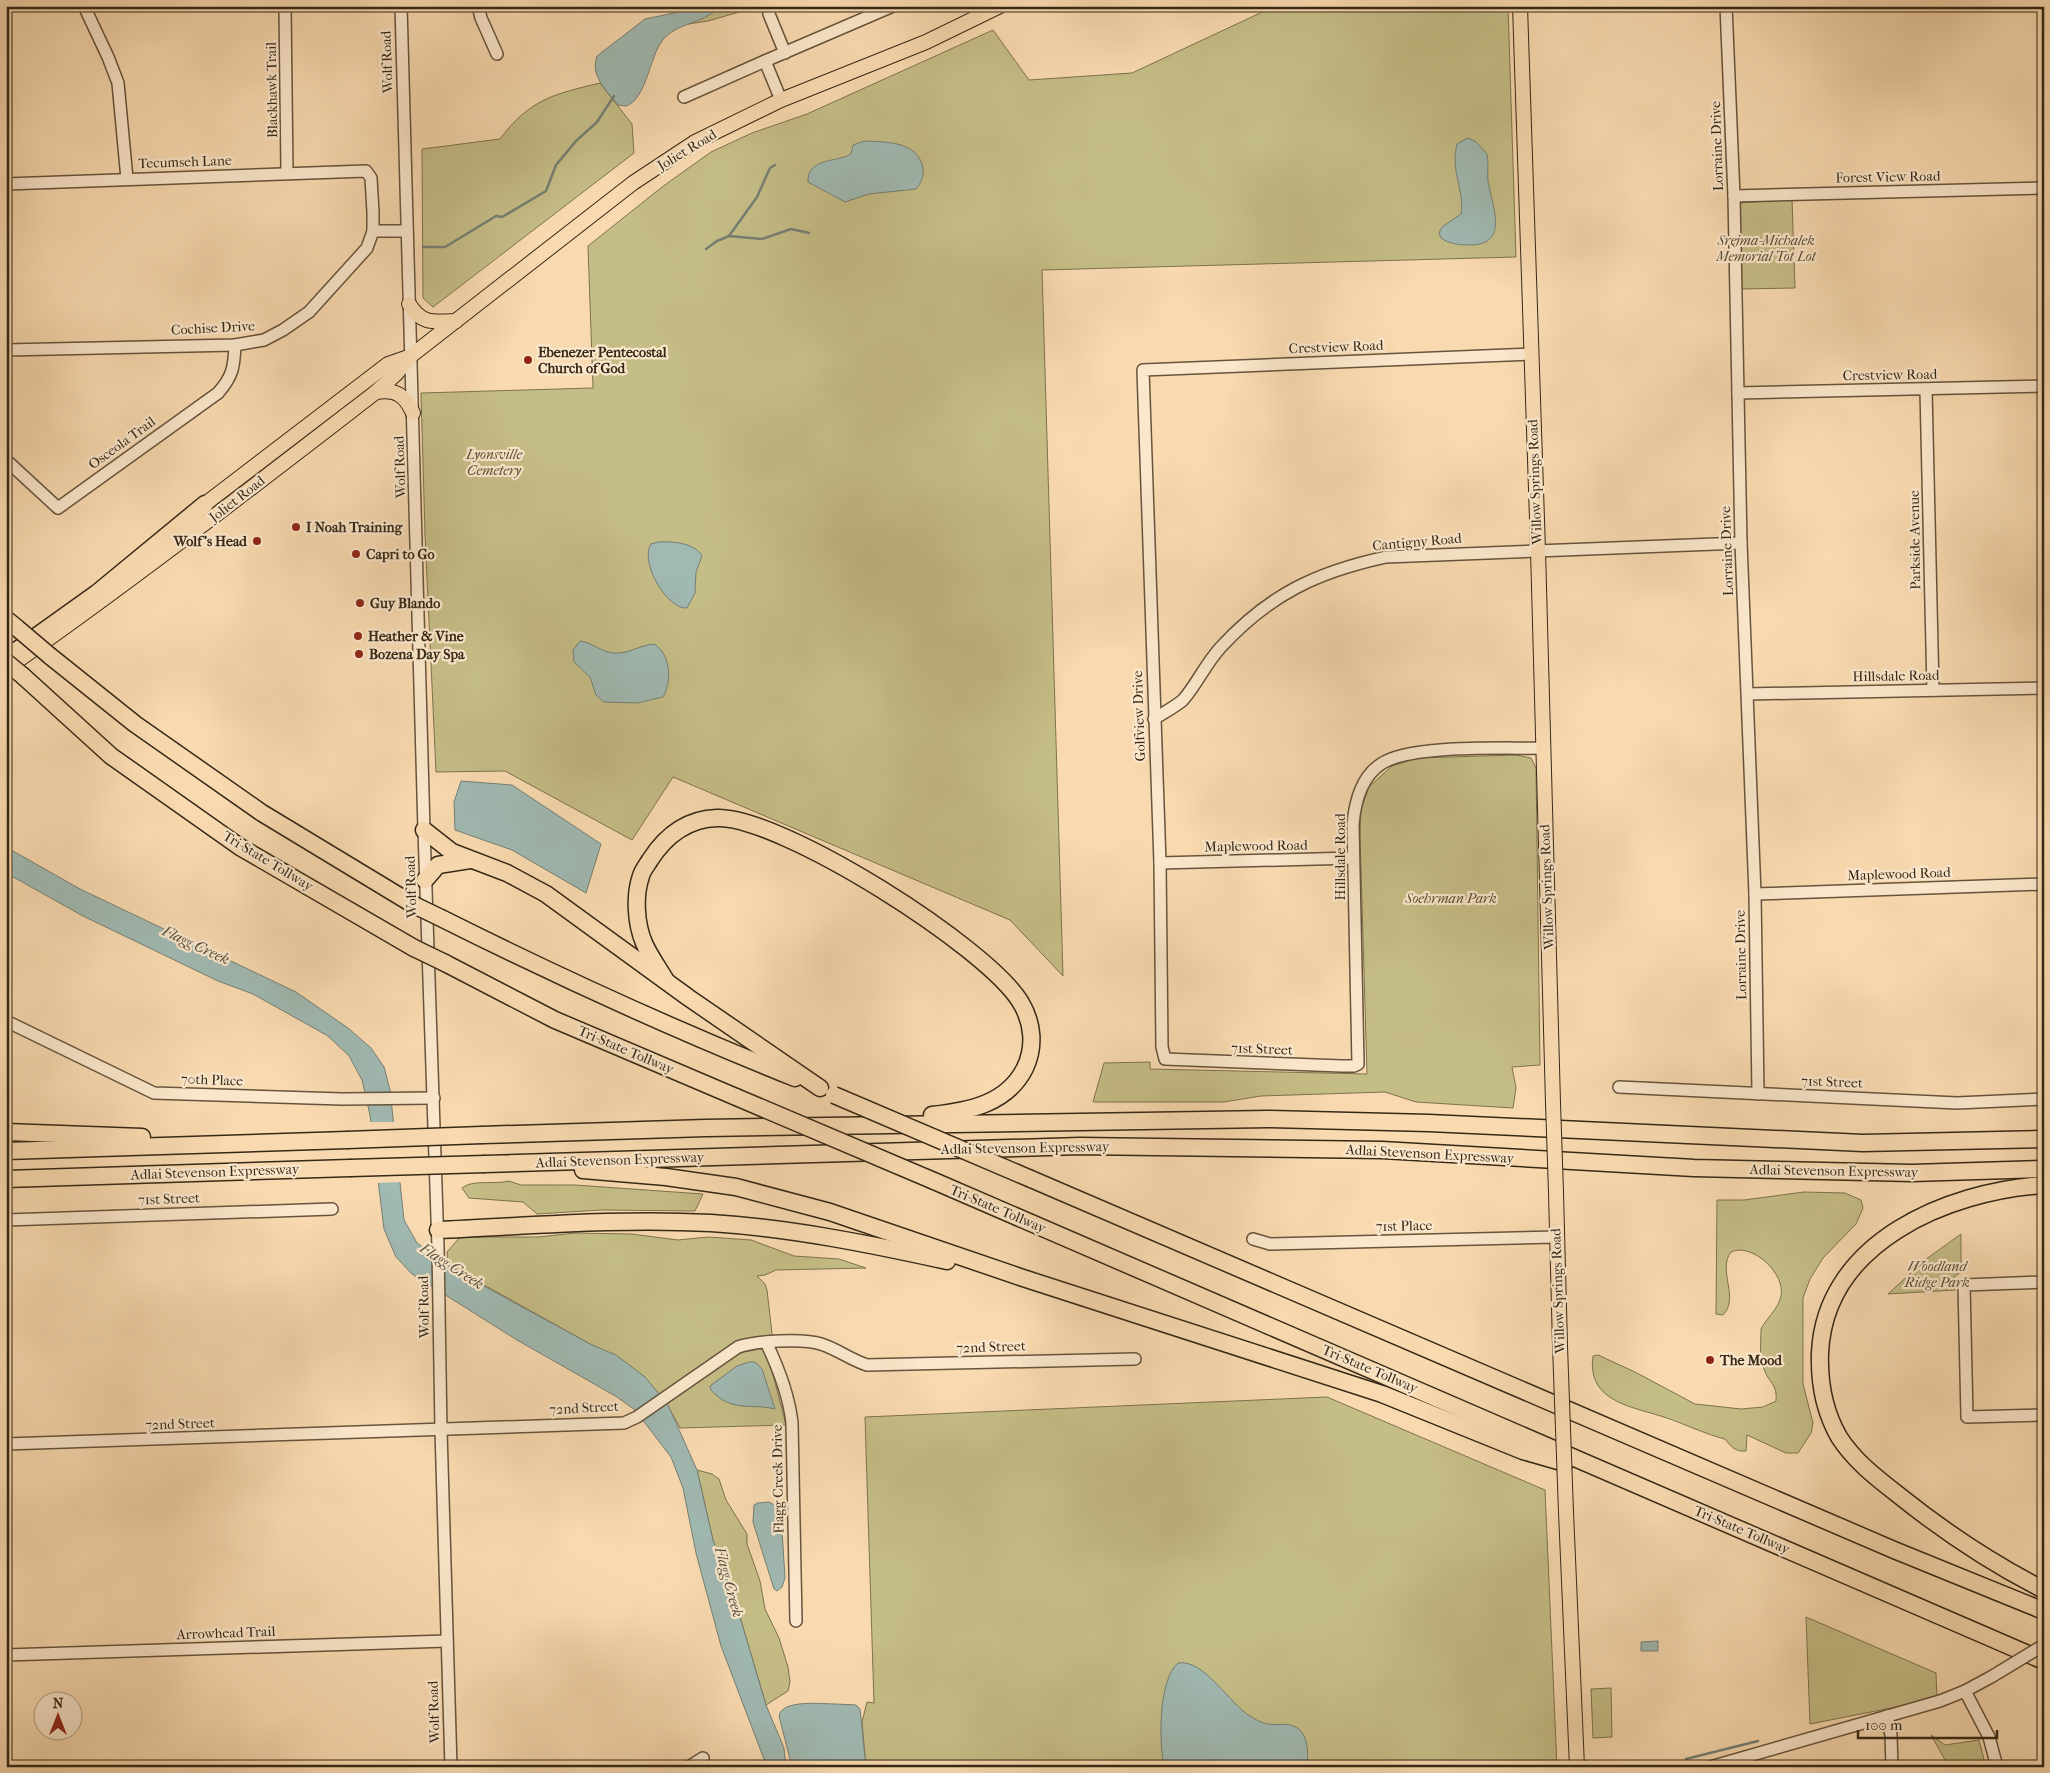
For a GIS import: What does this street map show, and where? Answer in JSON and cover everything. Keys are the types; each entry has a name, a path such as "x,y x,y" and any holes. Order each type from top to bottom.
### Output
{"highway":[{"name":"Joliet Road","path":"6,658 97,593 205,504"},
{"path":"6,651 94,589 148,546 150,548"},
{"path":"12,624 135,724 262,813 414,905 599,995 1885,1546 2044,1611"},
{"name":"Tri-State Tollway","path":"6,662 111,756 232,841 414,948 555,1020 934,1181 2044,1661"},
{"path":"665,979 643,942 636,907 641,876 659,846 675,831 691,822 719,818 755,826 822,856 864,878 946,933 976,956 1013,991 1026,1013 1032,1038 1027,1064 1012,1088 990,1102 959,1112 846,1126"},
{"path":"424,830 452,852 507,873 546,894 827,1092"},
{"path":"425,880 438,865 472,860"},
{"name":"Adlai Stevenson Expressway","path":"6,1151 482,1135 1098,1120 1269,1119 1429,1123 1863,1143 2044,1139"},
{"path":"6,1132 319,1141"},
{"name":"Adlai Stevenson Expressway","path":"6,1179 1080,1146 1382,1150 1694,1168 1912,1172 2044,1169"},
{"path":"511,1163 666,1177 736,1187 830,1212 1022,1278 1382,1394 1523,1451 1620,1478"},
{"path":"2044,1185 1975,1195 1947,1204 1912,1221 1866,1253 1849,1274 1827,1316 1820,1342 1819,1369 1822,1394 1835,1428 1852,1455 1864,1467 1925,1516 1967,1546 2044,1590"},
{"path":"438,1230 608,1221 712,1224 827,1237 1022,1278"}],"main road":[{"name":"Joliet Road","path":"6,669 114,593 376,392 412,356 633,183 695,142 781,100 926,42 1000,6"},
{"name":"Willow Springs Road","path":"1520,6 1530,354 1538,550 1560,1346 1577,1767"},
{"path":"409,304 419,317 427,320 456,321"},
{"name":"Joliet Road","path":"205,504 388,364 412,356"},
{"path":"376,392 391,390 400,393 407,400 413,413"}],"street":[{"path":"84,6 118,83 127,179"},
{"name":"Blackhawk Trail","path":"285,6 287,173"},
{"name":"Wolf Road","path":"401,6 425,880 438,1230 441,1430 451,1767"},
{"path":"478,6 481,18 497,54"},
{"path":"684,97 893,6"},
{"name":"Lorraine Drive","path":"1726,6 1734,196 1741,543 1755,894 1758,1094"},
{"path":"769,14 785,53"},
{"path":"765,61 781,100"},
{"name":"Tecumseh Lane","path":"6,184 366,171"},
{"name":"Cochise Drive","path":"6,350 236,344 264,340 283,330 308,312 367,248 373,231 371,178 366,171"},
{"name":"Forest View Road","path":"1734,196 2044,188"},
{"path":"373,231 406,231"},
{"name":"Osceola Trail","path":"6,460 58,508 218,393 230,380 234,367 236,344"},
{"name":"Crestview Road","path":"1143,370 1530,354"},
{"name":"Golfview Drive","path":"1143,370 1160,863 1162,1047 1165,1060"},
{"name":"Crestview Road","path":"1738,393 2044,386"},
{"name":"Parkside Avenue","path":"1926,390 1933,690"},
{"name":"Cantigny Road","path":"1154,719 1182,700 1220,648 1255,614 1295,587 1344,566 1386,557 1741,543"},
{"name":"Hillsdale Road","path":"1748,694 2044,688"},
{"name":"Hillsdale Road","path":"1358,1064 1353,824 1358,793 1380,764 1398,755 1415,752 1543,748"},
{"name":"Maplewood Road","path":"1160,863 1353,858"},
{"name":"Maplewood Road","path":"1755,894 2044,884"},
{"name":"70th Place","path":"6,1021 154,1093 342,1099 434,1098"},
{"name":"71st Street","path":"1165,1060 1341,1066 1354,1066 1358,1064"},
{"name":"71st Street","path":"1619,1087 1956,1103 2044,1099"},
{"name":"71st Street","path":"6,1220 332,1209"},
{"name":"71st Place","path":"1253,1239 1270,1244 1557,1237"},
{"path":"2044,1282 1964,1285 1967,1417 2044,1415"},
{"name":"72nd Street","path":"6,1444 624,1423 637,1417 738,1347 754,1342 819,1343 867,1365 1135,1359"},
{"name":"Flagg Creek Drive","path":"766,1342 778,1368 792,1423 796,1621"},
{"name":"Arrowhead Trail","path":"6,1655 447,1641"},
{"path":"1710,1767 1965,1692 2044,1646"},
{"path":"1965,1692 1989,1737 1998,1767"},
{"path":"1887,1716 1891,1735 1892,1767"},
{"path":"689,1767 704,1758"}],"green space":[{"path":"717,6 760,6 708,21 688,24 714,12"},
{"name":"Lyonsville Cemetery","path":"1508,6 1516,257 1042,270 1063,976 1010,920 673,777 632,840 505,771 436,772 425,534 421,393 593,388 588,246 662,187 711,152 752,133 807,114 993,30 1029,80 1132,73 1273,7"},
{"path":"600,83 632,124 634,153 433,307 423,298 422,149 500,139 522,115 544,100"},
{"name":"Srejma-Michalek Memorial Tot Lot","path":"1792,199 1795,288 1740,289 1739,203"},
{"name":"Soehrman Park","path":"1516,755 1531,758 1536,768 1540,1065 1512,1067 1516,1088 1513,1108 1416,1102 1385,1092 1261,1096 1224,1102 1093,1102 1104,1063 1150,1062 1150,1069 1367,1074 1360,834 1361,809 1369,787 1392,766 1418,758"},
{"path":"509,1181 521,1185 575,1185 703,1194 695,1211 601,1210 537,1214 523,1202 469,1198 462,1188 466,1185 478,1183"},
{"path":"1804,1192 1845,1193 1861,1200 1863,1208 1856,1224 1823,1258 1810,1279 1803,1298 1803,1384 1813,1423 1811,1433 1798,1453 1786,1453 1747,1435 1746,1451 1739,1451 1732,1447 1725,1439 1628,1406 1605,1393 1597,1384 1593,1372 1593,1356 1598,1355 1635,1372 1695,1404 1741,1409 1763,1407 1776,1401 1776,1391 1762,1364 1761,1329 1777,1305 1781,1296 1781,1287 1778,1278 1766,1262 1748,1252 1739,1250 1731,1252 1727,1259 1726,1267 1729,1292 1728,1308 1723,1315 1716,1314 1717,1200 1744,1200"},
{"path":"575,1233 631,1234 678,1240 708,1237 751,1240 794,1256 839,1259 866,1268 776,1270 757,1276 765,1284 767,1290 772,1334 770,1363 786,1425 680,1428 654,1388 633,1368 448,1265 447,1252 460,1237 538,1237"},
{"name":"Woodland Ridge Park","path":"1961,1234 1961,1272 1954,1277 1953,1286 1955,1290 1888,1294 1925,1260"},
{"path":"1327,1397 1545,1490 1557,1767 866,1767 862,1722 867,1702 874,1703 865,1417"},
{"path":"697,1470 712,1474 719,1479 726,1500 747,1534 747,1544 760,1581 765,1609 779,1638 788,1667 790,1682 788,1691 766,1705 737,1607 713,1540"},
{"path":"1806,1617 1936,1673 1937,1699 1810,1724"},
{"path":"1611,1688 1612,1737 1593,1738 1591,1689"},
{"path":"1931,1735 1945,1745 1979,1740 1986,1767 1949,1767"}],"water":[{"path":"688,6 718,8 712,14 674,30 668,35 658,48 643,87 633,102 626,106 618,105 597,76 595,63 597,56 645,19 674,13"},
{"path":"1468,138 1475,141 1487,154 1488,181 1495,221 1495,231 1491,238 1483,243 1470,245 1448,242 1441,238 1439,233 1442,227 1461,214 1462,206 1455,154 1457,144"},
{"path":"864,141 900,145 915,153 920,159 923,168 922,179 916,189 869,194 845,202 808,182 811,170 816,166 851,154 853,145"},
{"path":"670,542 689,546 702,556 696,572 695,593 687,608 680,607 664,594 652,573 648,552 651,544"},
{"path":"580,641 610,653 625,652 654,644 664,654 667,661 669,676 663,697 637,703 604,702 596,695 590,677 574,662 573,650"},
{"path":"461,781 512,785 601,844 586,893 512,850 455,830 454,802"},
{"name":"Flagg Creek","path":"6,847 80,889 296,992 348,1028 371,1048 384,1067 390,1090 404,1220 417,1243 460,1273 592,1345 616,1355 645,1377 668,1405 697,1470 713,1540 737,1607 766,1705 784,1748 786,1767 767,1767 721,1646 696,1553 683,1488 671,1457 635,1410 617,1397 517,1340 412,1274 396,1257 384,1229 370,1115 362,1080 349,1056 328,1036 253,994 218,981 83,916 6,873"},
{"path":"755,1362 762,1369 775,1409 734,1405 726,1402 711,1390 710,1386 737,1366"},
{"path":"769,1502 778,1507 781,1514 785,1578 782,1587 777,1591 774,1589 753,1522 754,1505"},
{"path":"1658,1641 1658,1651 1641,1651 1641,1642"},
{"path":"1178,1663 1198,1668 1242,1710 1256,1720 1267,1724 1284,1724 1300,1730 1305,1738 1308,1753 1307,1767 1164,1767 1161,1743 1163,1697 1171,1671"},
{"path":"813,1703 856,1705 860,1709 866,1767 792,1767 779,1716 782,1711 787,1707"}],"pier":[{"path":"368,1122 396,1122 403,1182 376,1183"}],"waterway":[{"path":"423,247 445,247 496,216 502,217 546,191 556,165 576,141 597,122 614,96"},
{"path":"729,236 757,197 770,168 775,165"},
{"path":"706,249 717,241 729,236 762,239 791,229 809,233"},
{"path":"1686,1759 1758,1741"},
{"path":"1586,1761 1588,1767"}],"place":[{"name":"Ebenezer Pentecostal Church of God","path":"528,360"},
{"name":"I Noah Training","path":"296,527"},
{"name":"Wolf's Head","path":"257,541"},
{"name":"Capri to Go","path":"356,554"},
{"name":"Guy Blando","path":"360,603"},
{"name":"Heather & Vine","path":"358,636"},
{"name":"Bozena Day Spa","path":"359,654"},
{"name":"The Mood","path":"1710,1360"}]}
